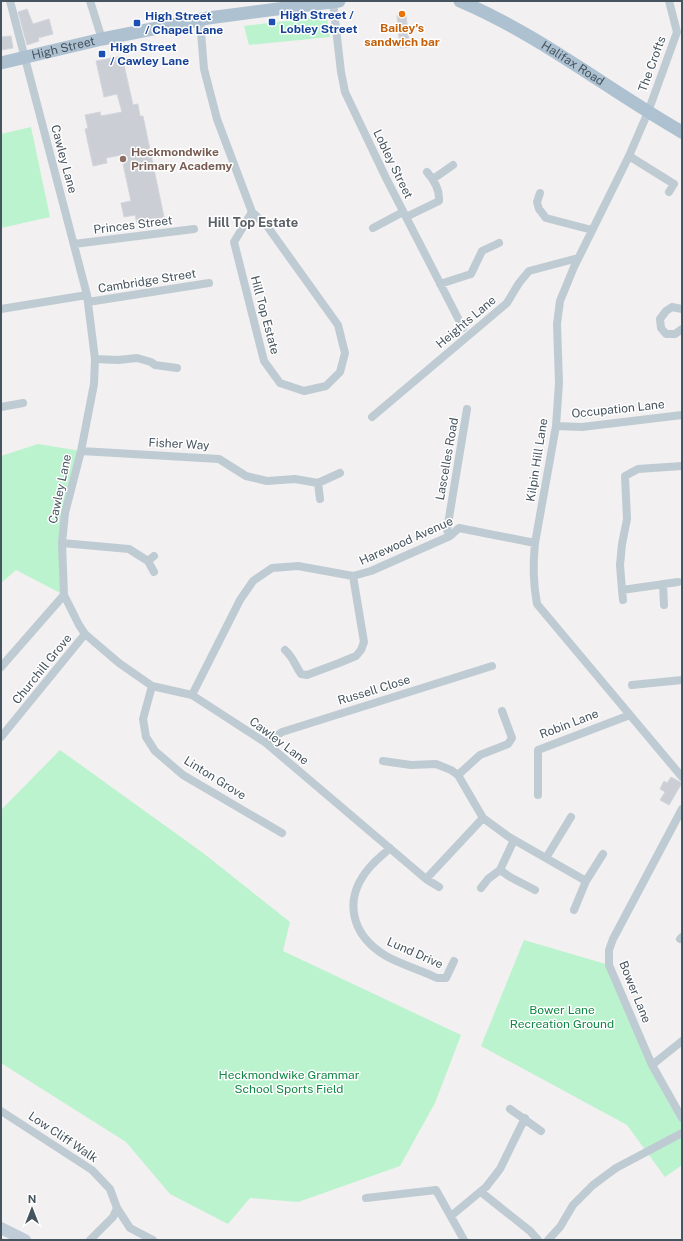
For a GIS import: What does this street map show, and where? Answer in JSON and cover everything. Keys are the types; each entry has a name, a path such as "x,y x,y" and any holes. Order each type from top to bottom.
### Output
{"main road":[{"name":"High Street","path":"1,62 102,39 200,20 336,1"},
{"name":"Halifax Road","path":"460,1 503,20 682,132"},
{"path":"1,1228 25,1240"}],"street":[{"name":"Cawley Lane","path":"10,1 26,57 88,298 95,359 94,384 81,451 65,513 62,543 64,595 85,634 119,664 152,686 192,695 266,743 426,879 440,887"},
{"path":"90,1 102,39"},
{"name":"Lobley Street","path":"336,1 341,72 345,92 463,328"},
{"name":"The Crofts","path":"648,112 676,32 669,1"},
{"name":"Hill Top Estate","path":"200,20 204,69 217,119 252,212 267,226 338,325 345,353 340,372 326,386 304,391 280,383 264,361 234,242 252,212"},
{"name":"Kilpin Hill Lane","path":"648,112 629,156 578,258 560,301 557,324 559,383 556,426 535,543 533,584 537,604 682,777"},
{"path":"629,156 674,184 669,192"},
{"path":"433,179 453,165"},
{"path":"373,228 405,214 439,202 440,194 433,179 427,172"},
{"path":"540,193 537,202 539,209 546,218 592,230"},
{"name":"Princes Street","path":"74,244 194,229"},
{"path":"440,284 471,274 482,251 500,243"},
{"name":"Heights Lane","path":"372,417 507,303 529,271 578,258"},
{"name":"Cambridge Street","path":"1,309 209,284"},
{"path":"682,309 672,307 666,311 660,319 661,328 666,334 675,334 682,329"},
{"path":"95,359 118,360 137,358 155,365 177,368"},
{"path":"1,407 23,403"},
{"name":"Lascelles Road","path":"450,536 447,530 467,409"},
{"name":"Occupation Lane","path":"556,426 582,427 682,415"},
{"name":"Fisher Way","path":"81,451 219,459 246,476 267,481 295,479 318,483"},
{"path":"623,600 620,566 627,519 625,476 638,469 682,466"},
{"path":"320,499 318,483 340,473"},
{"name":"Harewood Avenue","path":"192,695 240,600 253,581 272,568 298,566 353,576 371,571 450,536 459,528 535,543"},
{"path":"62,543 129,549 151,558 154,572"},
{"path":"285,650 292,656 295,665 301,674 307,675 339,664 356,656 361,650 364,642 353,576"},
{"path":"622,590 678,582"},
{"path":"663,584 664,605"},
{"path":"1,667 64,595"},
{"name":"Churchill Grove","path":"1,737 85,634"},
{"name":"Russell Close","path":"266,743 282,732 492,666"},
{"path":"632,685 682,680"},
{"name":"Linton Grove","path":"152,686 143,719 146,736 155,751 184,775 282,833"},
{"path":"458,775 480,754 508,744 512,738 502,711"},
{"name":"Robin Lane","path":"538,795 538,750 630,714"},
{"path":"383,761 411,765 436,764 451,770 458,775 483,818 514,840 586,880"},
{"name":"Bower Lane","path":"682,809 613,939 609,950 609,966 652,1065 682,1118"},
{"path":"546,858 571,817"},
{"path":"426,879 483,818"},
{"path":"481,888 488,879 500,870 514,840"},
{"name":"Lund Drive","path":"390,848 370,866 361,879 354,894 352,908 356,926 367,942 387,956 445,982 454,961"},
{"path":"574,910 586,880 603,854"},
{"path":"500,870 535,890"},
{"path":"652,1065 682,1041"},
{"path":"510,1109 525,1118 541,1131"},
{"name":"Low Cliff Walk","path":"1,1111 92,1170 110,1189 118,1208 130,1228 153,1240"},
{"path":"451,1216 486,1188 500,1169 525,1118"},
{"path":"548,1240 560,1227 573,1205 593,1185 616,1168 682,1133"},
{"path":"366,1198 436,1190 463,1240"},
{"path":"481,1192 530,1231 538,1240"},
{"path":"90,1240 113,1217 118,1208"}],"green space":[{"path":"327,16 330,37 249,45 244,26"},
{"path":"31,127 50,217 1,228 1,134"},
{"path":"38,444 81,451 65,513 64,595 16,570 1,583 1,456"},
{"name":"Heckmondwike Grammar School Sports Field","path":"60,750 203,853 290,922 283,951 461,1035 435,1103 400,1166 298,1202 250,1198 228,1224 170,1194 126,1142 1,1063 1,810"},
{"name":"Bower Lane Recreation Ground","path":"524,940 609,965 682,1118 682,1165 665,1177 627,1125 481,1046"}],"building":[{"path":"27,9 33,24 49,19 53,34 38,38 39,41 27,45 18,12"},
{"path":"403,10 406,15 410,47 400,48 397,16 398,12"},
{"path":"11,36 13,48 1,50 1,37"},
{"path":"122,56 133,105 138,104 140,116 143,116 164,217 137,223 135,215 124,217 121,203 131,201 121,155 106,158 107,163 93,166 85,129 88,128 85,115 100,112 101,116 122,112 117,94 104,97 96,61"},
{"path":"671,777 682,783 669,805 660,800 665,792 660,789 664,781 667,783"}],"place":[{"name":"Bailey's sandwich bar","path":"402,14"},
{"name":"High Street / Lobley Street","path":"272,22"},
{"name":"High Street / Chapel Lane","path":"137,23"},
{"name":"High Street / Cawley Lane","path":"102,54"},
{"name":"Heckmondwike Primary Academy","path":"123,159"}],"district":[{"name":"Hill Top Estate","path":"253,222"}]}
